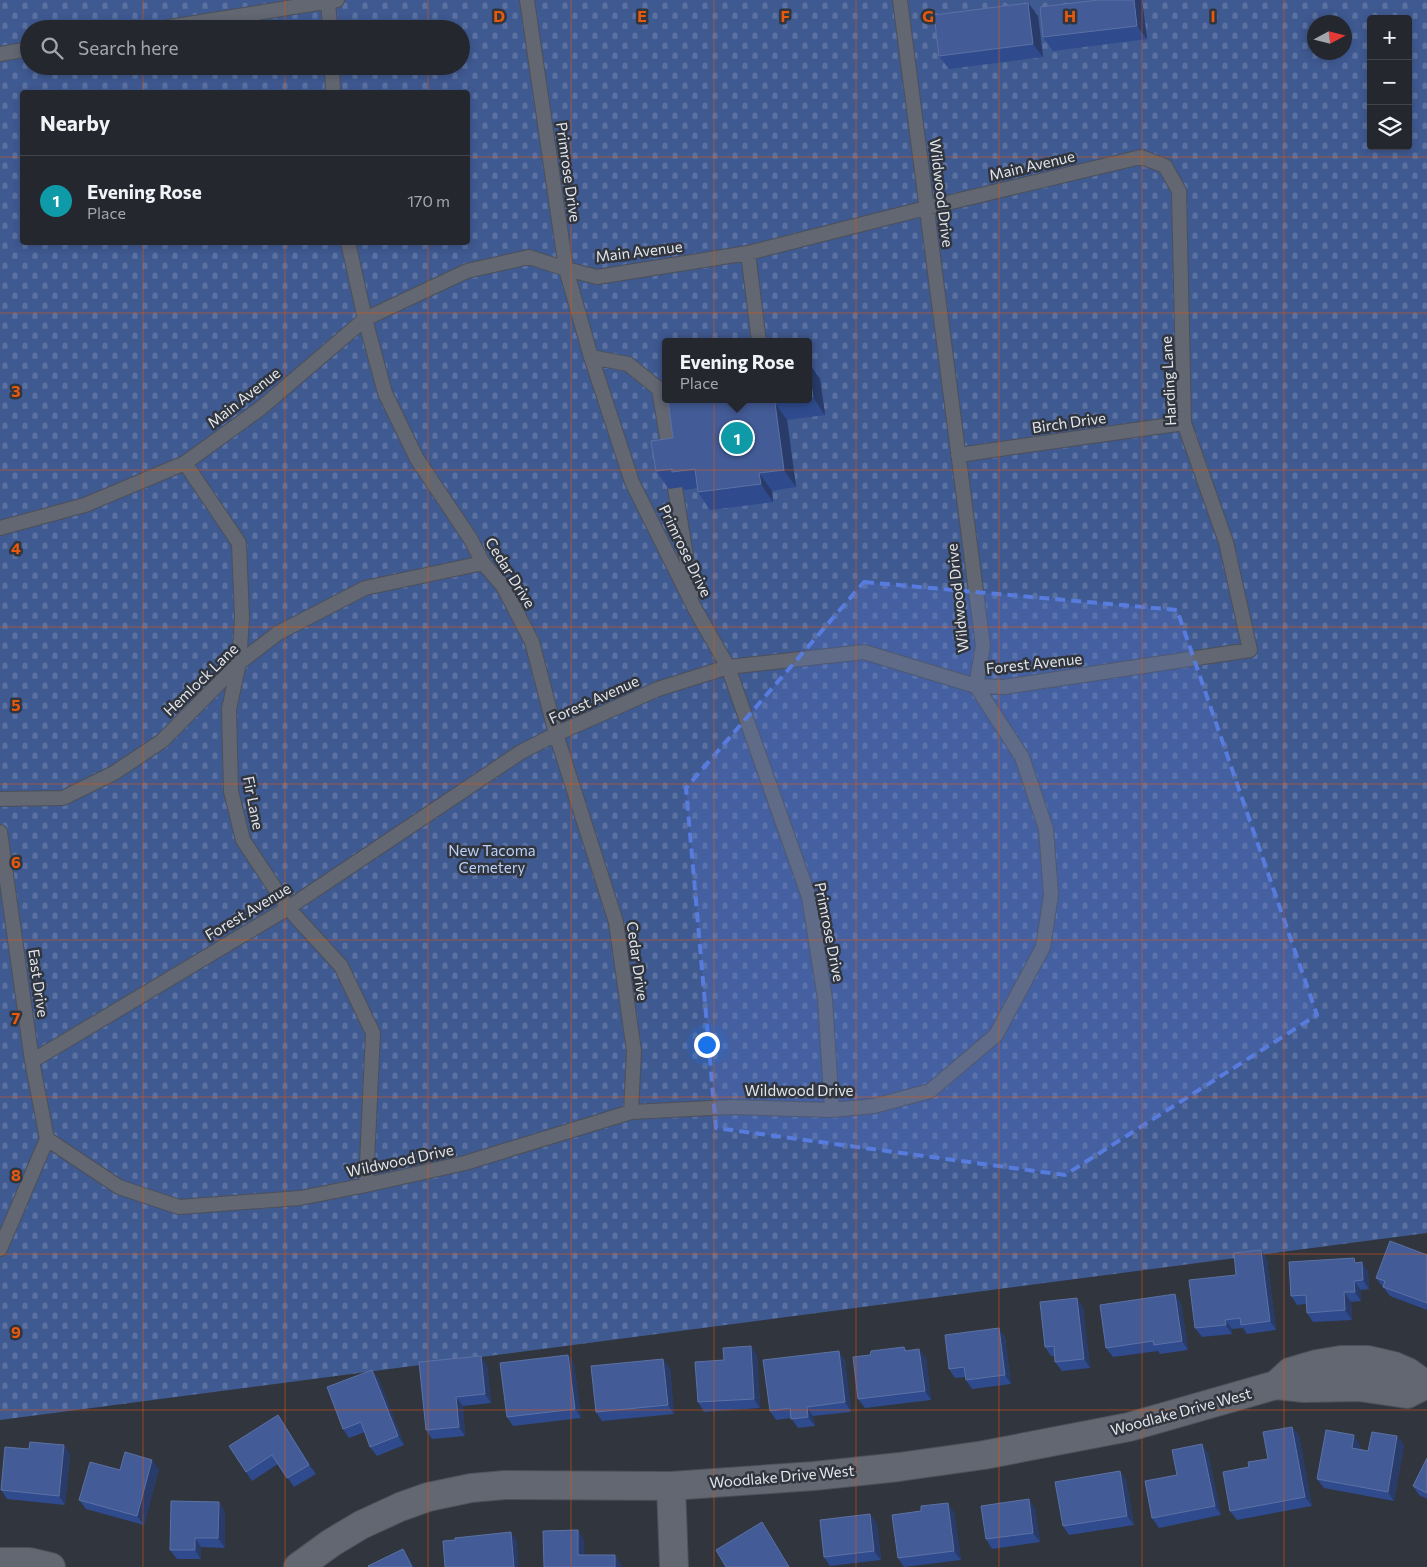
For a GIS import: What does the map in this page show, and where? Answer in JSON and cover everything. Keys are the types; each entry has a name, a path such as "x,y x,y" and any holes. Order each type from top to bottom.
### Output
{"street":[{"name":"Woodlake Drive West","path":"298,1567 331,1542 400,1507 428,1497 471,1488 505,1485 670,1486 814,1476 984,1455 1129,1428 1276,1385 1290,1372 1317,1364 1341,1360 1368,1360 1394,1366 1408,1372 1426,1386"},
{"path":"670,1486 674,1567"},
{"path":"0,1562 30,1562 51,1567"}],"lane":[{"name":"Primrose Drive","path":"526,0 566,269 591,357 632,482 694,607 728,667 809,897 825,999 832,1110"},
{"name":"Wildwood Drive","path":"47,1139 119,1187 179,1207 300,1198 465,1163 631,1112 730,1107 832,1110 874,1106 930,1091 996,1034 1043,947 1051,895 1046,829 1022,757 976,686 983,646 900,0"},
{"path":"213,20 332,1 331,20"},
{"path":"0,54 20,51"},
{"path":"332,75 333,90"},
{"name":"Main Avenue","path":"0,528 85,506 185,463 261,408 364,319 467,271 529,258 597,277 748,253 1141,157 1165,166"},
{"name":"Harding Lane","path":"1165,166 1179,191 1184,424 1226,542 1250,650"},
{"name":"Cedar Drive","path":"349,245 364,319 385,393 417,459 470,538 484,563 503,586 532,642 556,734 616,922 634,1051 631,1112"},
{"path":"748,253 759,338"},
{"path":"591,357 628,364 659,389 670,458"},
{"name":"Birch Drive","path":"958,455 1184,424"},
{"name":"Fir Lane","path":"185,463 239,543 242,618 239,663 229,709 231,791 243,840 288,908 341,966 373,1033 366,1185"},
{"path":"675,488 694,607"},
{"name":"Hemlock Lane","path":"0,799 63,798 114,773 162,741 239,663 278,633 365,588 484,563"},
{"name":"Forest Avenue","path":"32,1061 288,908 521,752 556,734 658,689 728,667 864,652 976,686 1004,687 1250,650"},
{"name":"East Drive","path":"0,832 32,1061 47,1139"},
{"path":"0,1249 47,1139"}],"highlighted area":[{"path":"864,582 1177,610 1317,1015 1065,1175 716,1128 686,788"}],"green space":[{"name":"New Tacoma Cemetery","path":"0,0 1427,0 1427,1233 0,1420"}],"building":[{"path":"1098,0 1134,0 1137,26 1043,37 1040,7"},
{"path":"1028,3 1033,44 939,56 934,15"},
{"path":"669,403 775,403 784,470 759,473 761,484 698,492 695,469 672,472 672,469 656,471 651,441 673,438"},
{"path":"1390,1241 1427,1255 1427,1303 1383,1287 1385,1281 1376,1278"},
{"path":"1261,1250 1270,1321 1241,1325 1240,1318 1225,1320 1226,1325 1195,1328 1189,1280 1236,1275 1234,1253"},
{"path":"1354,1258 1355,1263 1362,1262 1363,1280 1354,1281 1355,1292 1344,1292 1345,1310 1307,1313 1306,1295 1291,1296 1289,1262"},
{"path":"1175,1294 1182,1341 1154,1345 1153,1341 1106,1348 1100,1305"},
{"path":"1077,1298 1084,1359 1055,1362 1054,1346 1045,1347 1040,1302"},
{"path":"999,1328 1005,1375 966,1380 964,1367 949,1369 945,1335"},
{"path":"751,1346 754,1399 698,1402 695,1362 724,1360 723,1348"},
{"path":"904,1347 905,1351 919,1349 925,1391 858,1399 853,1357 870,1355 871,1351"},
{"path":"839,1351 845,1402 807,1407 808,1417 791,1419 790,1408 770,1411 763,1360"},
{"path":"568,1355 575,1409 507,1417 500,1363"},
{"path":"481,1356 485,1394 456,1397 459,1427 426,1430 419,1362"},
{"path":"663,1359 668,1405 596,1412 591,1366"},
{"path":"372,1370 398,1436 370,1447 361,1422 343,1429 327,1387"},
{"path":"278,1415 309,1465 287,1478 272,1455 246,1472 229,1446"},
{"path":"1292,1427 1305,1497 1230,1511 1223,1472 1249,1467 1248,1462 1268,1459 1263,1432"},
{"path":"1326,1430 1354,1435 1352,1448 1368,1451 1372,1432 1397,1436 1388,1492 1317,1479"},
{"path":"30,1442 64,1445 59,1496 1,1490 5,1447 29,1449"},
{"path":"1202,1444 1215,1506 1152,1518 1145,1481 1177,1475 1172,1450"},
{"path":"125,1452 152,1460 137,1516 79,1500 90,1462 120,1470"},
{"path":"1427,1458 1427,1493 1413,1486"},
{"path":"1120,1471 1127,1516 1063,1526 1055,1482"},
{"path":"1029,1499 1033,1533 986,1539 981,1506"},
{"path":"171,1501 219,1502 218,1538 195,1538 195,1550 170,1550"},
{"path":"948,1503 954,1551 898,1558 892,1515 921,1511 921,1506"},
{"path":"870,1514 874,1551 824,1557 820,1520"},
{"path":"762,1522 789,1567 726,1567 716,1550"},
{"path":"578,1530 578,1555 615,1555 615,1567 544,1567 543,1531"},
{"path":"511,1532 514,1567 445,1567 443,1541"},
{"path":"403,1549 412,1567 368,1566"}],"place":[{"name":"Evening Rose","path":"737,438"}]}
